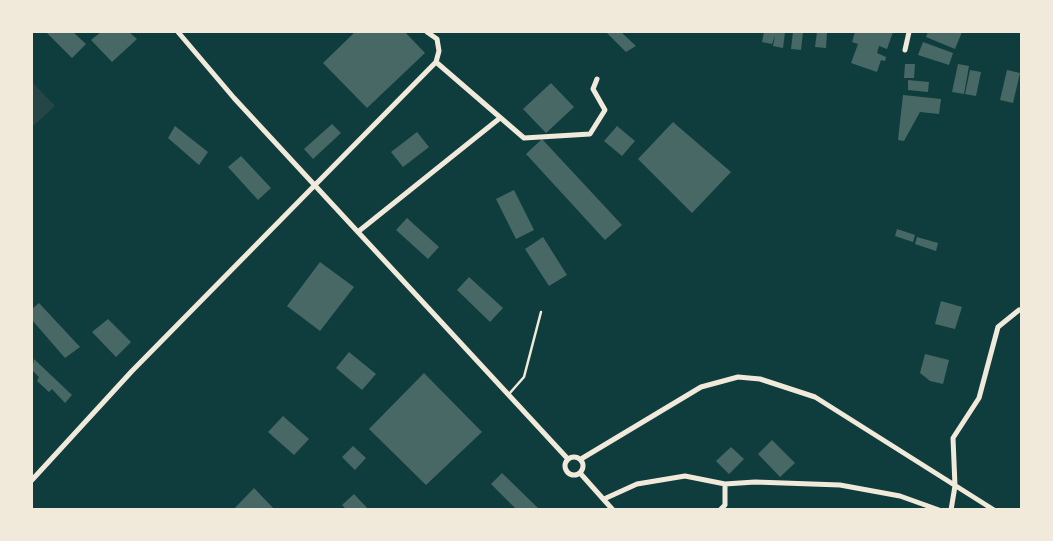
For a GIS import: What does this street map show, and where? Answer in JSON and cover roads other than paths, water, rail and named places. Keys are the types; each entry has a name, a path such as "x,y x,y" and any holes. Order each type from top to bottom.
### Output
{"street":[{"path":"178,32 234,98 567,458"},
{"path":"32,480 132,371 317,186 436,62 439,51 437,40 427,32"},
{"path":"905,50 909,32"},
{"path":"436,62 524,138 590,134 605,110 593,89 597,79"},
{"path":"359,231 500,118"},
{"path":"951,509 955,486 953,438 979,397 998,327 1019,310"},
{"path":"581,459 701,387 738,377 760,379 815,397 994,509"},
{"path":"567,458 574,456 581,459"},
{"path":"567,458 564,465 566,472 573,475 580,473"},
{"path":"580,473 583,466 581,459"},
{"path":"580,473 613,509"},
{"path":"604,499 637,484 685,476 725,484 755,482 840,485 900,496 939,509"},
{"path":"720,509 726,505 725,484"}],"lane":[{"path":"509,394 524,377 541,312"}]}
